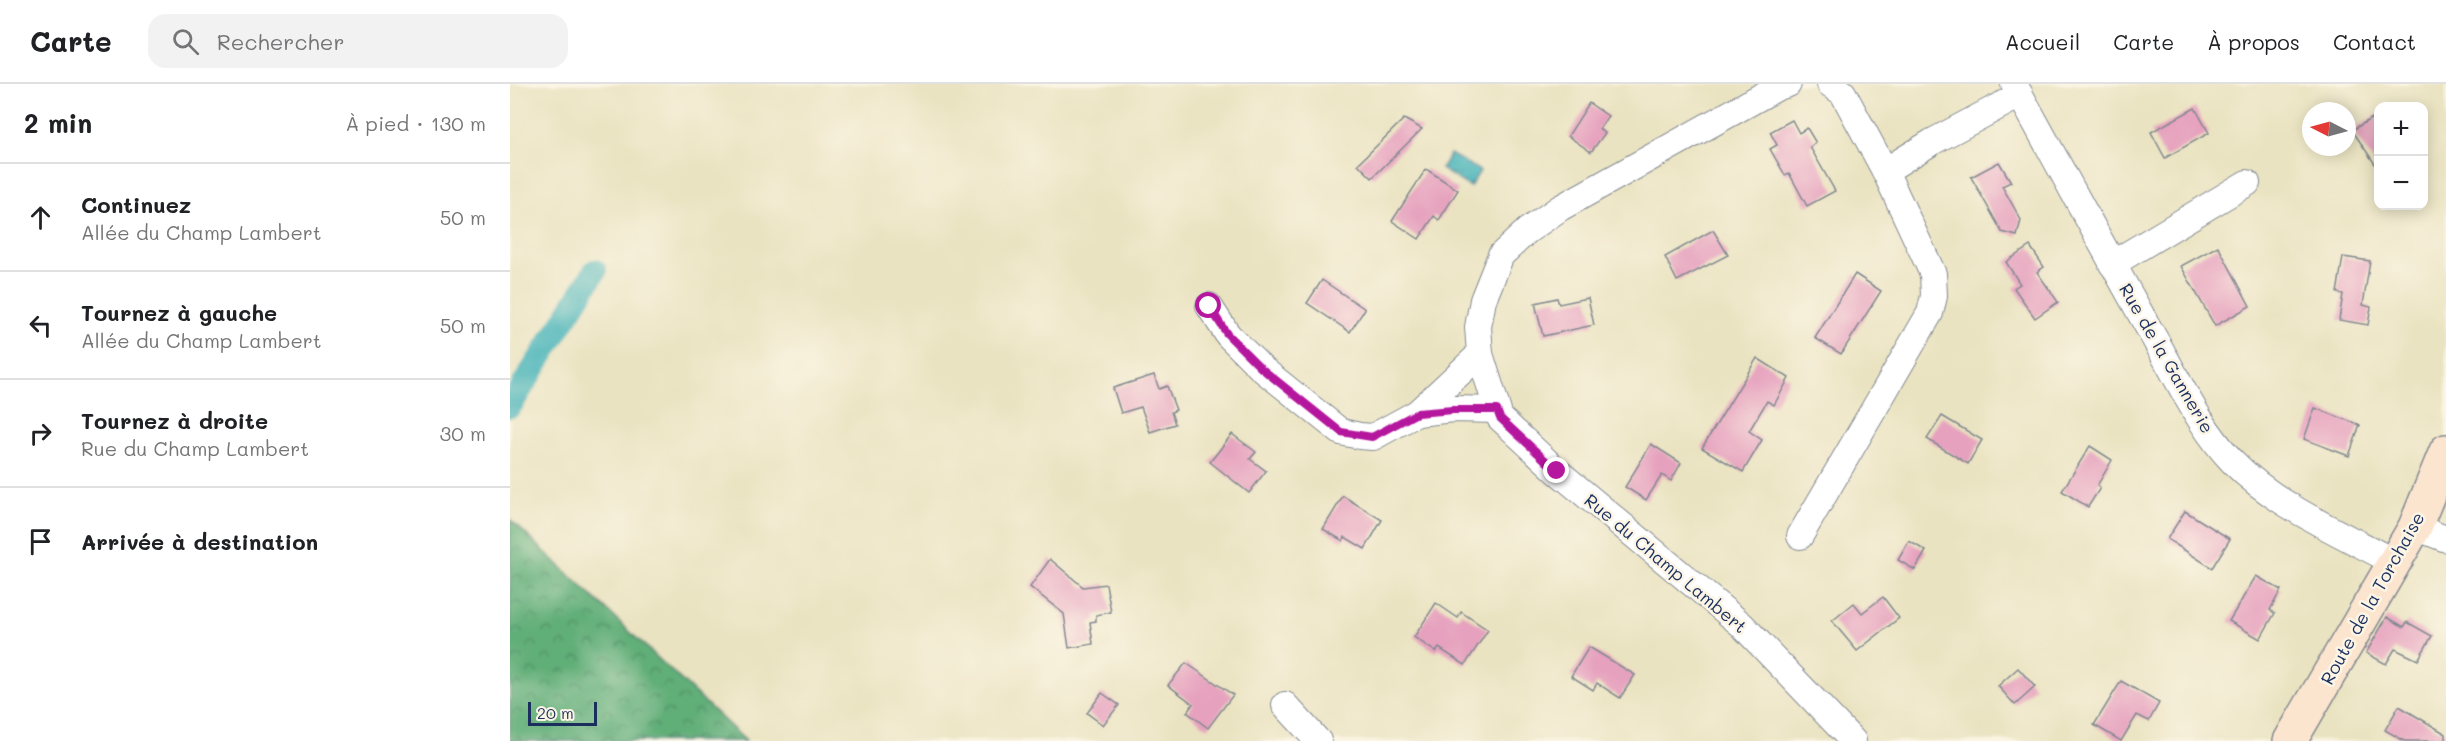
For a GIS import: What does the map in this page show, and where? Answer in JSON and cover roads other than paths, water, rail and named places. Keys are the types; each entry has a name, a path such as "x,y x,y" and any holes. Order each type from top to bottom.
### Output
{"main road":[{"name":"Route de la Torchaise","path":"2290,741 2415,527 2446,451"}],"street":[{"name":"Rue du Champ Lambert","path":"1788,84 1778,87 1570,203 1527,231 1501,255 1483,300 1478,327 1480,354 1500,418 1557,471 1742,625 1853,741"},
{"path":"1800,536 1930,313 1934,296 1933,274 1885,171 1843,93 1830,84"},
{"path":"1885,171 2017,90"},
{"name":"Rue de la Gannerie","path":"2017,90 2112,264 2209,434 2232,462 2252,479 2316,522 2394,562"},
{"path":"2112,264 2247,183"},
{"path":"1209,306 1227,334 1261,368 1341,432 1372,437 1417,413 1480,354"},
{"path":"1417,413 1497,410"},
{"path":"2415,527 2446,539"},
{"path":"1285,705 1318,741"}],"water":[{"path":"1450,154 1480,171 1470,187 1441,169"}],"waterway":[{"path":"510,406 595,271"}]}
